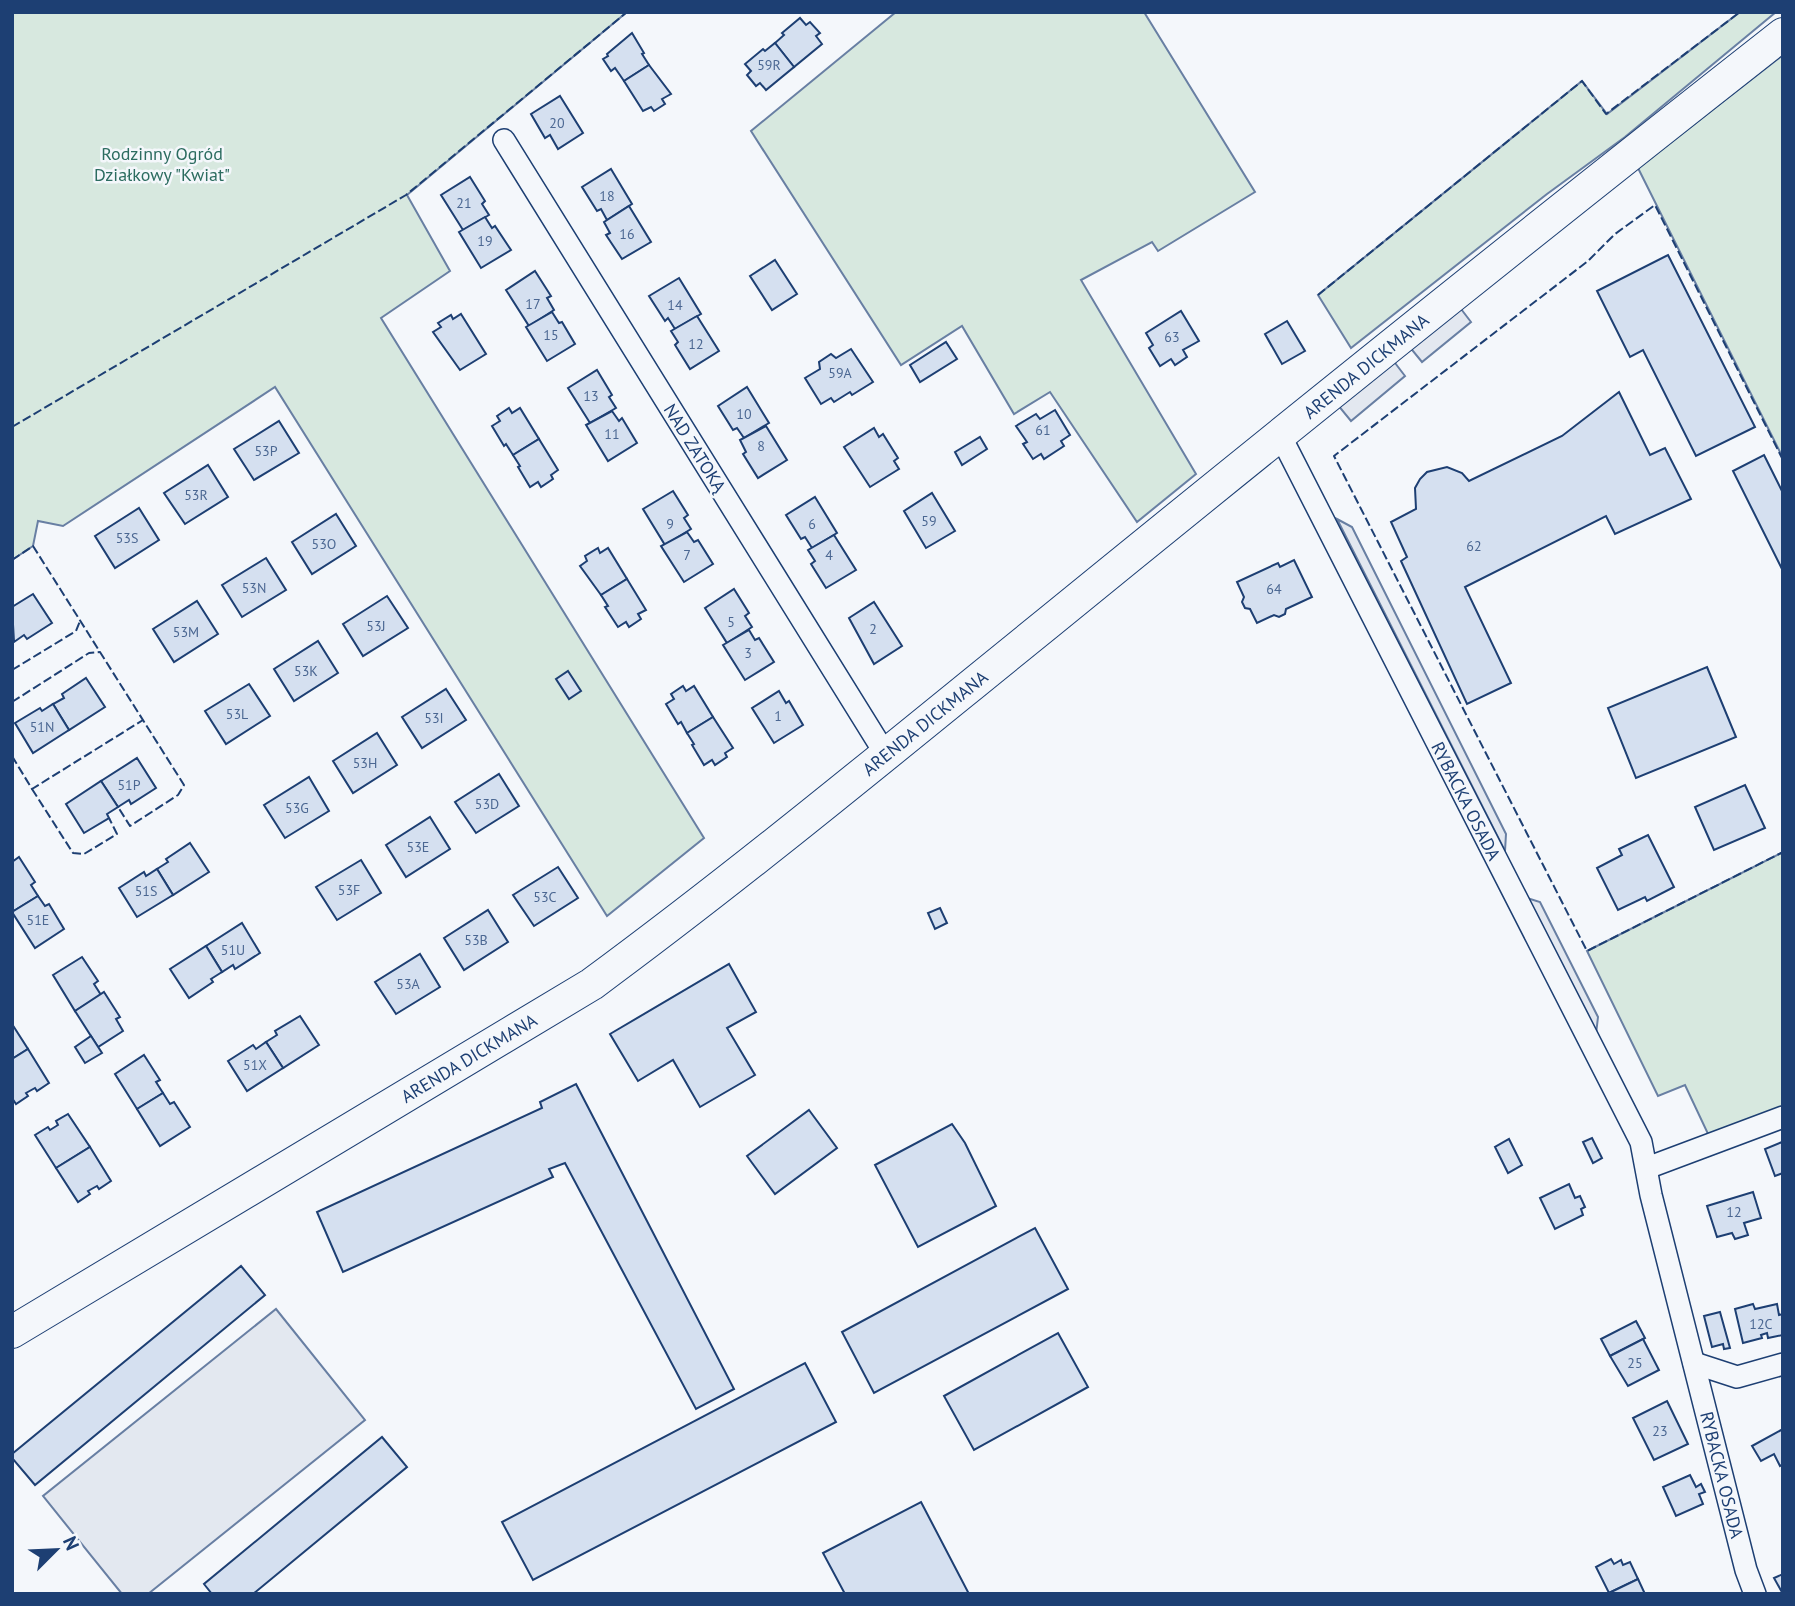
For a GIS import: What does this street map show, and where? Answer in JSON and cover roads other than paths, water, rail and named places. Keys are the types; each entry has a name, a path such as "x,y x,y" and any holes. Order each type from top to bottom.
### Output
{"street":[{"name":"ARENDA DICKMANA","path":"12,1332 592,984 678,921 1558,210 1783,34"},
{"name":"NAD ZATOKĄ","path":"504,140 886,755"},
{"name":"RYBACKA OSADA","path":"1280,435 1641,1142 1654,1208 1749,1591"},
{"path":"1647,1168 1783,1116"},
{"path":"1694,1363 1737,1377 1783,1364"}],"park label":[{"name":"Rodzinny Ogród Działkowy \"Kwiat\"","path":"162,163"}]}
